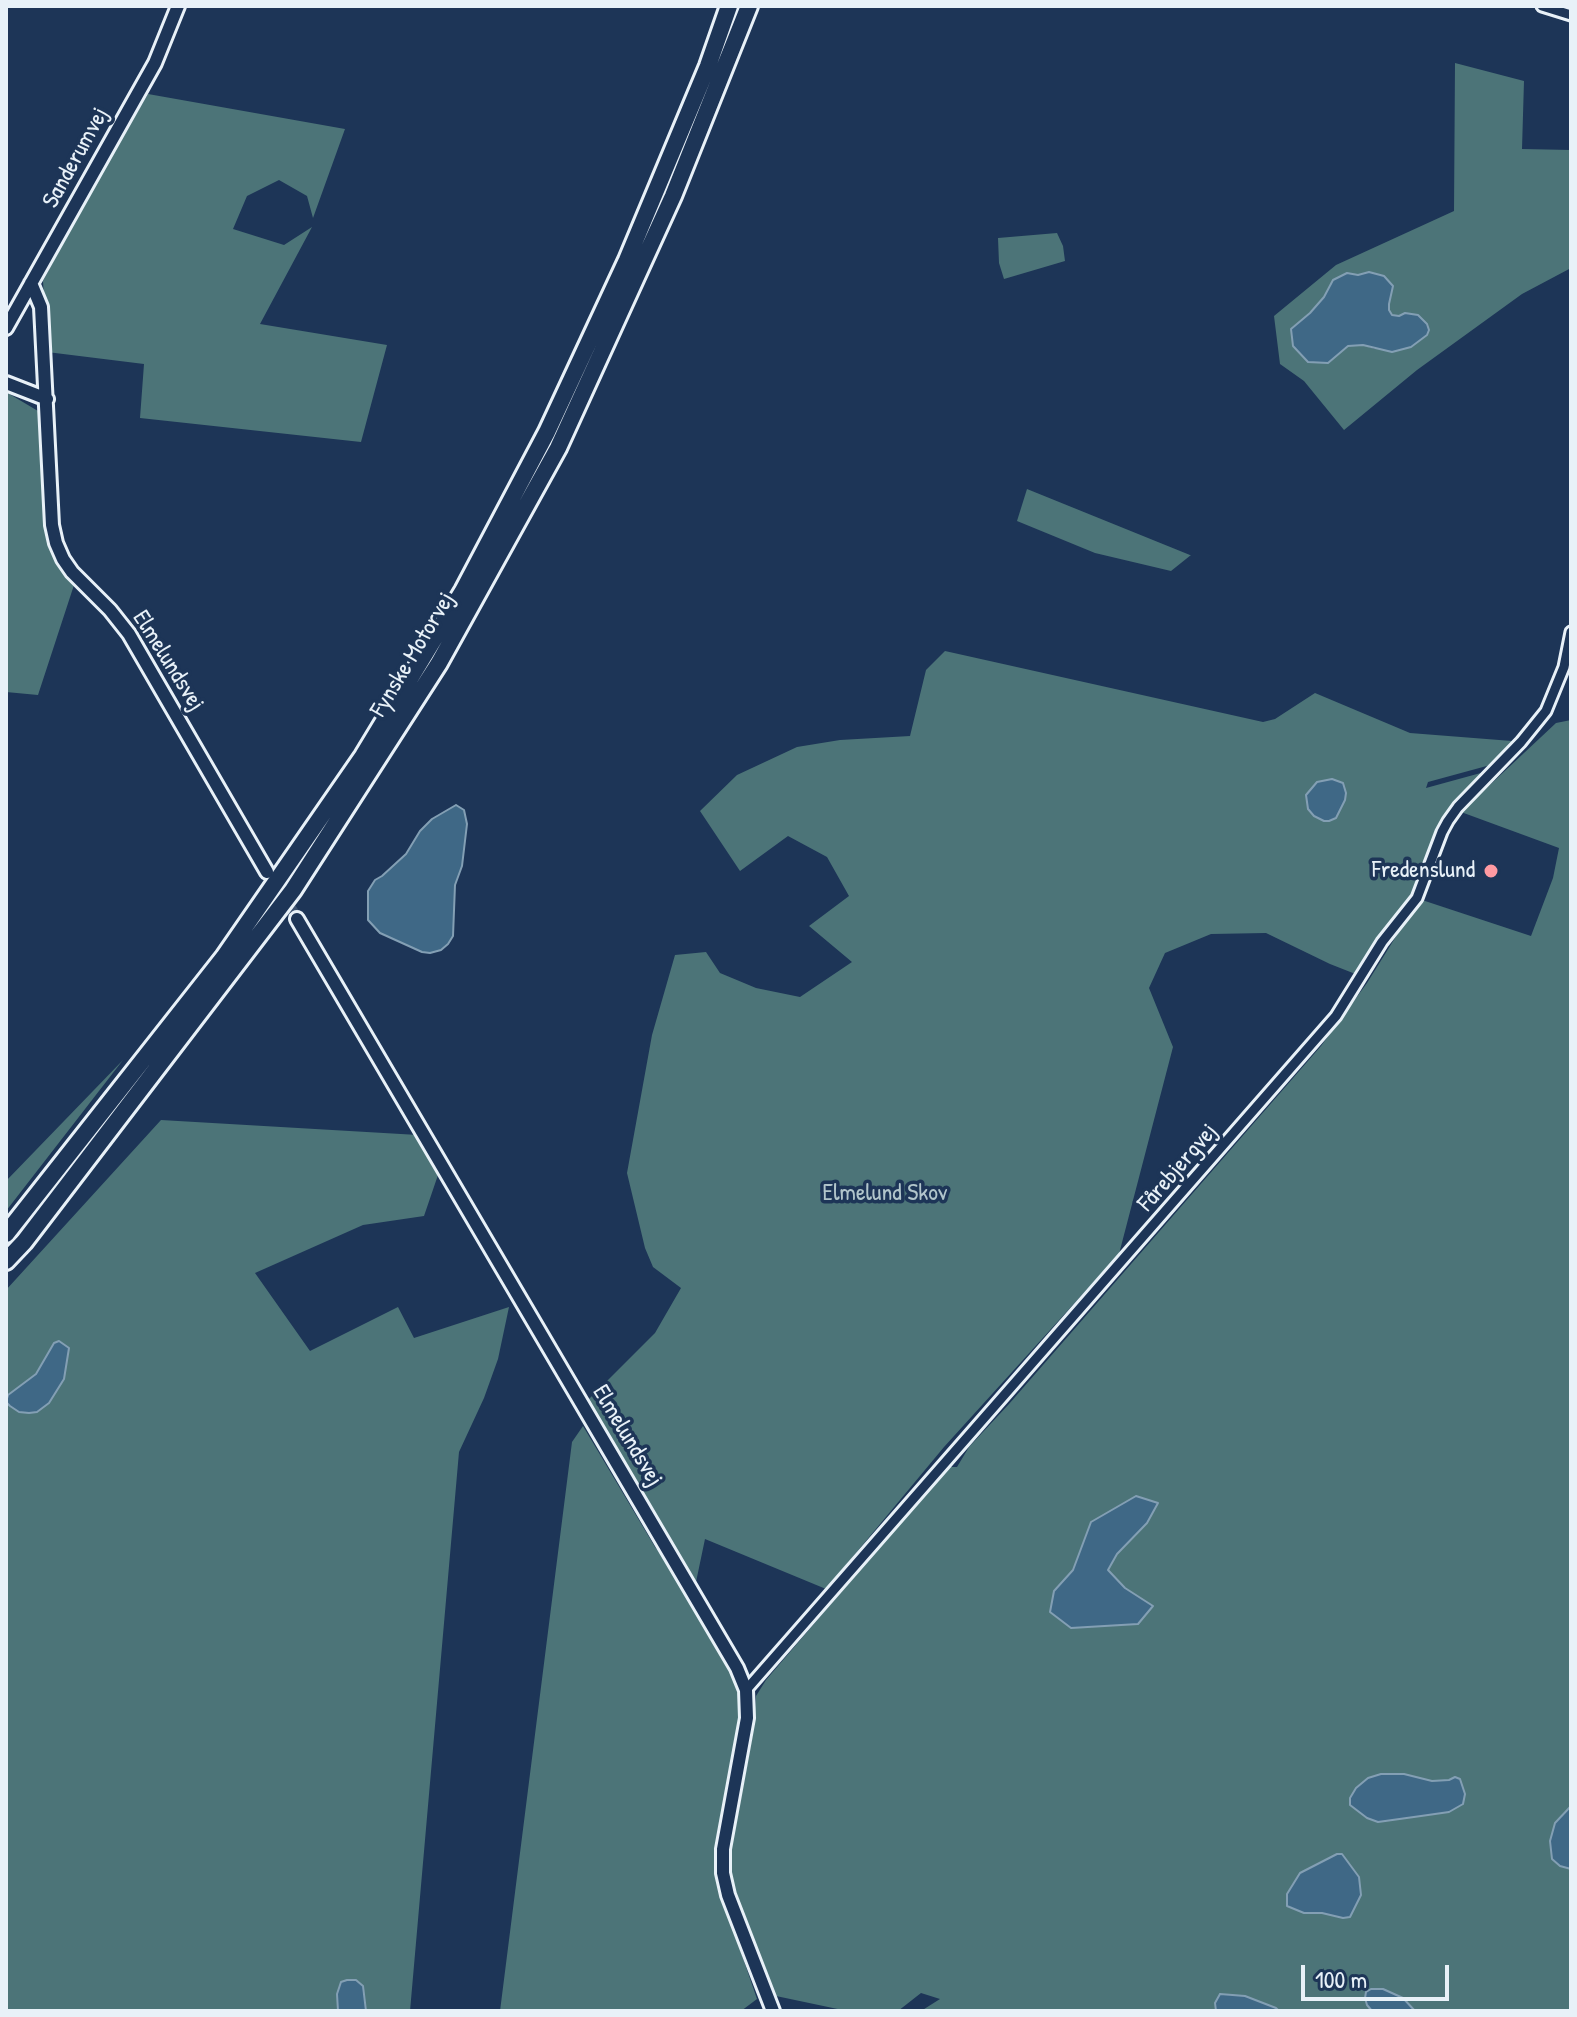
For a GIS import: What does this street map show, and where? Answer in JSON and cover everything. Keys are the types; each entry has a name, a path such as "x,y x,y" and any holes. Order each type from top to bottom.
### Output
{"highway":[{"name":"Fynske Motorvej","path":"6,1234 224,957 363,756 463,591 547,432 627,260 708,66 729,6"},
{"name":"Fynske Motorvej","path":"6,1261 293,890 439,663 558,448 673,196 749,6"}],"street":[{"name":"Sanderumvej","path":"6,328 155,63 178,6"},
{"path":"1542,6 1571,15"},
{"name":"Elmelundsvej","path":"31,283 41,307 52,525 56,543 72,572 129,634 267,872"},
{"path":"6,383 47,399"},
{"name":"Fårebjergvej","path":"746,1690 1336,1016 1382,942 1417,898 1448,821 1546,711 1564,667 1571,632"},
{"name":"Elmelundsvej","path":"297,919 737,1668 746,1690 747,1718 723,1849 723,1873 728,1895 773,2011"}],"green space":[{"path":"1455,63 1524,81 1522,149 1571,150 1571,268 1522,294 1417,370 1344,430 1304,381 1280,364 1274,316 1336,265 1454,211","holes":["1369,272 1393,286 1389,310 1392,315 1399,316 1375,349 1363,345 1348,346 1291,330 1324,297 1333,280 1347,273 1358,275"]},
{"path":"148,94 345,129 313,218 307,196 279,180 247,196 233,229 284,245 312,227 260,324 387,345 361,442 140,418 144,364 47,352 43,281 101,172"},
{"path":"1057,233 1065,261 1004,279 999,263 998,238"},
{"path":"6,392 38,411 47,535 74,585 38,695 6,692"},
{"path":"1027,489 1191,555 1171,571 1095,553 1017,521"},
{"name":"Elmelund Skov","path":"945,651 1263,722 1275,719 1315,693 1410,733 1512,741 1494,764 1428,782 1426,788 1488,771 1455,804 1412,897 1358,975 1266,933 1211,934 1165,953 1149,988 1173,1047 1119,1254 944,1447 826,1589 705,1539 696,1582 587,1401 655,1333 681,1288 653,1267 645,1248 627,1173 652,1035 675,955 706,952 720,973 756,988 800,997 852,962 809,926 849,896 827,857 788,836 740,871 700,811 737,775 797,747 840,740 910,736 926,670"},
{"path":"1571,720 1571,2011 921,2011 940,1999 921,1993 898,2011 847,2011 776,1996 732,1885 730,1856 753,1732 756,1696 766,1680 948,1467 957,1467 969,1447 1321,1046 1422,900 1531,936 1553,878 1559,848 1461,812 1556,723"},
{"path":"123,1060 6,1211 6,1181"},
{"path":"161,1120 418,1135 438,1175 424,1216 363,1225 255,1273 310,1351 398,1307 414,1338 509,1307 498,1359 459,1452 410,2011 6,2011 6,1290"},
{"path":"583,1426 655,1547 678,1575 728,1662 739,1689 741,1708 716,1854 716,1879 757,1999 741,2011 500,2011 572,1442"}],"water":[{"path":"1369,272 1384,276 1393,286 1389,304 1392,315 1418,315 1427,324 1427,335 1411,347 1392,352 1363,345 1348,346 1328,363 1308,362 1293,346 1291,329 1324,297 1333,280 1347,273 1358,275"},
{"path":"1332,779 1343,783 1345,800 1336,818 1324,821 1308,809 1306,795 1317,782"},
{"path":"456,805 464,810 467,824 462,866 455,885 453,936 441,950 422,952 380,933 368,920 368,891 375,880 406,854 420,831 432,819"},
{"path":"59,1341 69,1348 64,1379 49,1403 37,1412 19,1412 6,1402 8,1395 36,1374 54,1343"},
{"path":"1136,1496 1158,1503 1147,1523 1117,1554 1108,1570 1125,1588 1153,1606 1138,1624 1071,1628 1050,1612 1054,1591 1073,1570 1091,1522"},
{"path":"1381,1774 1404,1774 1432,1781 1455,1777 1460,1779 1465,1794 1463,1804 1449,1812 1378,1822 1367,1818 1350,1805 1350,1798 1368,1778"},
{"path":"1571,1806 1571,1869 1560,1866 1552,1859 1550,1841 1555,1823"},
{"path":"1342,1854 1359,1877 1361,1895 1350,1917 1304,1913 1287,1906 1287,1894 1300,1873"},
{"path":"356,1980 363,1986 366,2011 338,2011 337,1994 341,1982"},
{"path":"1383,1989 1403,1998 1415,2011 1372,2011 1365,1998 1366,1992"},
{"path":"1220,1994 1245,1996 1279,2011 1216,2011 1215,2003"}],"tunnel":[{"path":"271,878 297,919"}],"place":[{"name":"Fredenslund","path":"1491,871"}]}
